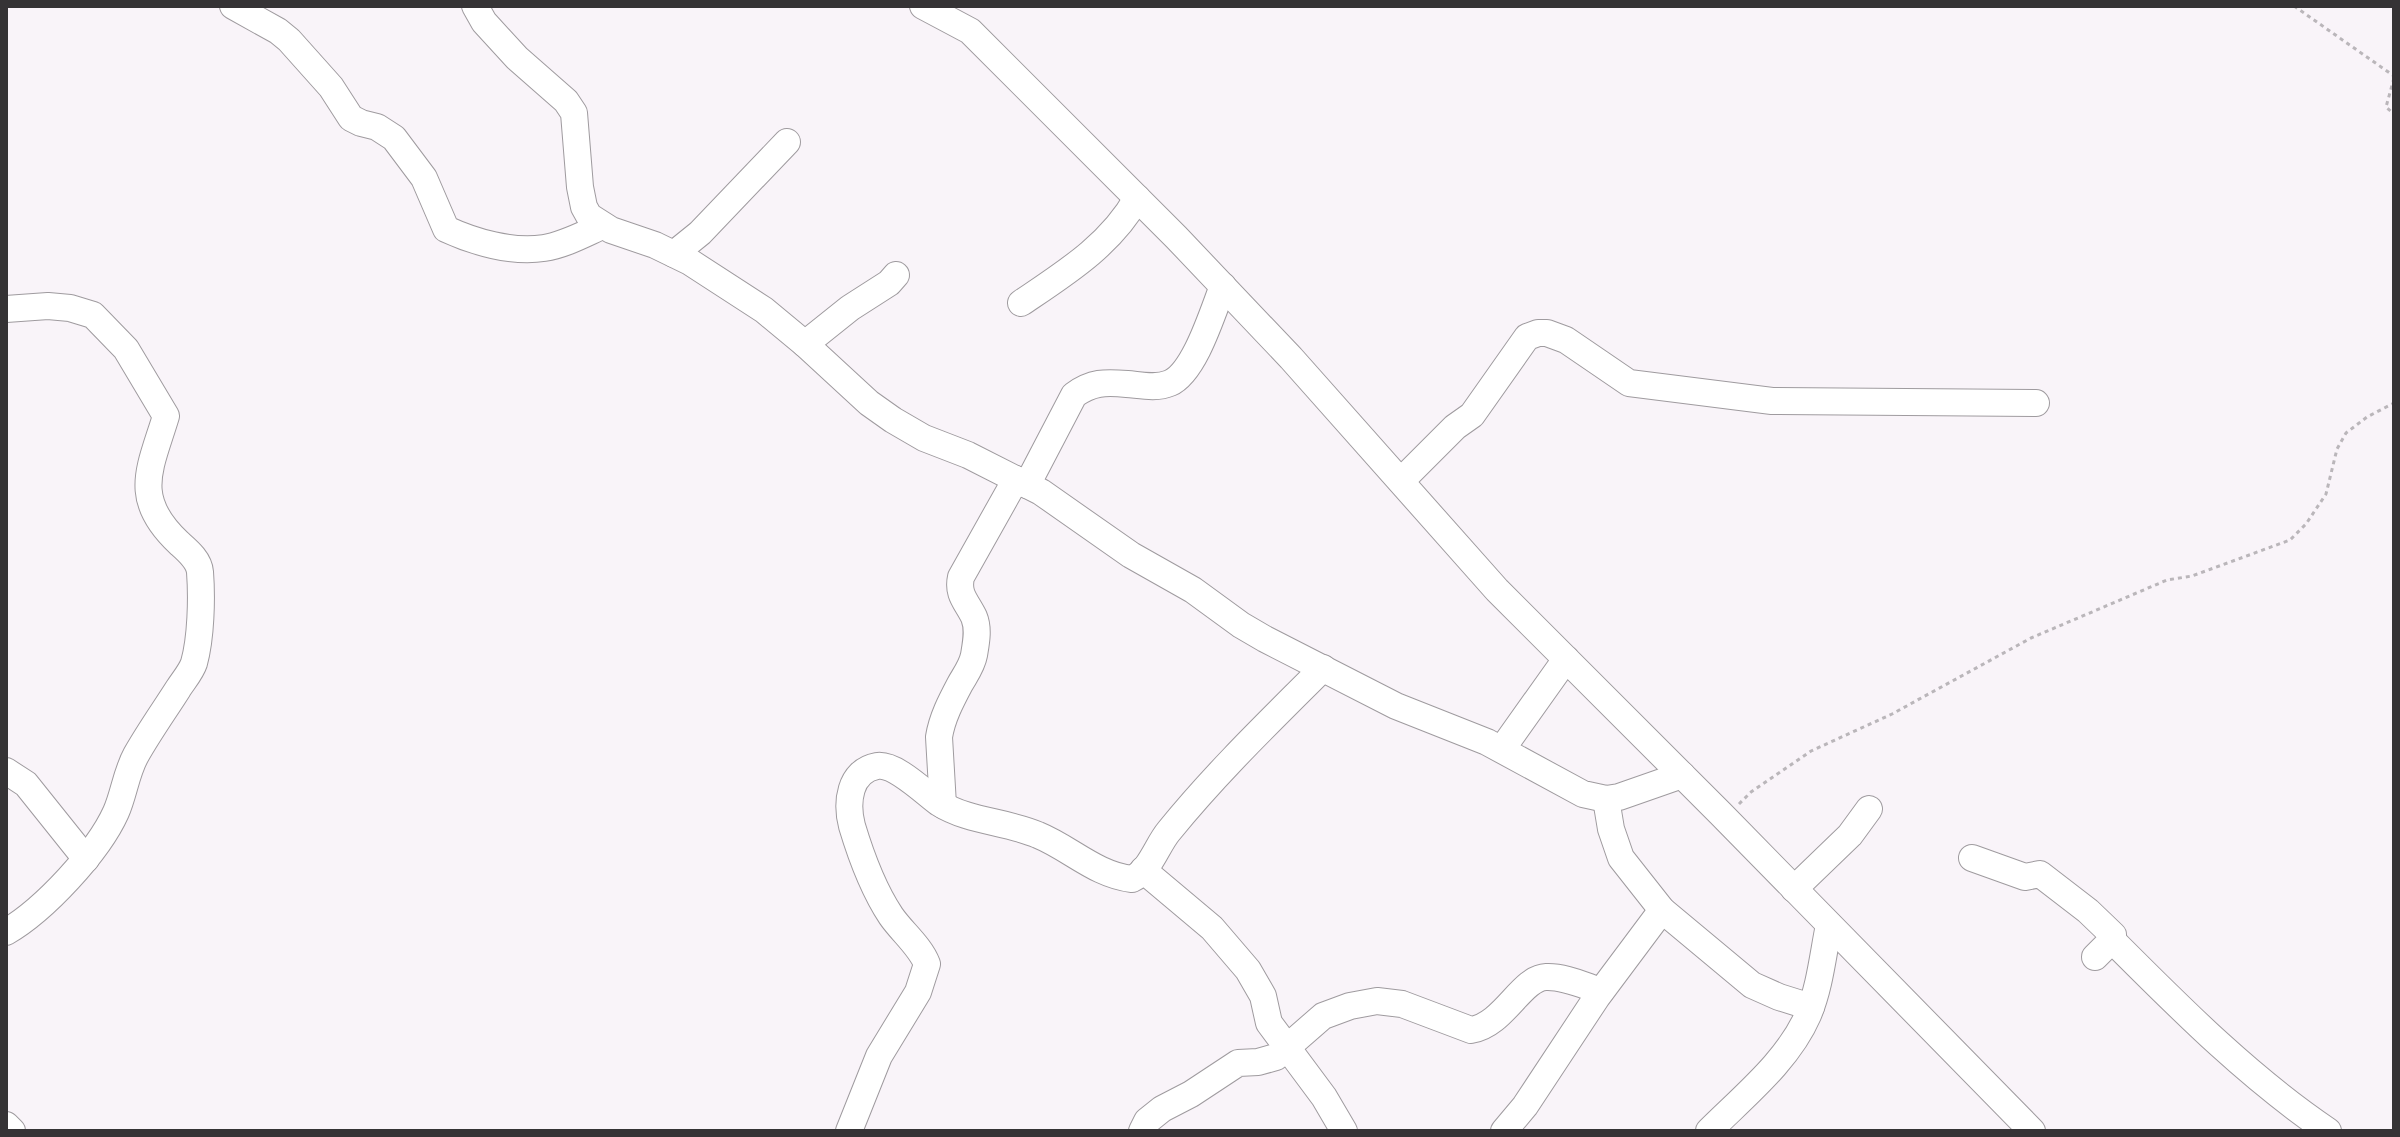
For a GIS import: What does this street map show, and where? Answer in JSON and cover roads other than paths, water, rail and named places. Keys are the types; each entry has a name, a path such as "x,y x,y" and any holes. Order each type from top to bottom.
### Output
{"street":[{"path":"233,6 289,40 331,87 351,118 377,127 394,138 424,178 446,229 468,238 523,250 546,248 602,226"},
{"path":"475,6 484,22 517,58 566,101 574,113 580,187 589,216 602,226 674,254 764,310 869,403 893,420 924,438 968,455 1021,482 1131,555 1193,590 1241,625 1396,706 1502,749 1583,794 1606,799 1619,797 1682,775"},
{"path":"923,6 970,31 1137,198 1291,358 1497,590 2032,1131"},
{"path":"674,254 700,233 787,142"},
{"path":"1021,303 1087,257 1115,230 1137,198"},
{"path":"805,344 896,275"},
{"path":"943,805 939,737 959,686 973,661 977,629 963,602 959,586 961,577 1074,395 1098,382 1161,385 1172,382 1183,372 1200,341 1223,286"},
{"path":"6,309 48,306 93,315 126,349 166,416 149,468 149,496 155,513 200,568 199,627 194,664 134,758 116,813 86,859 47,900 6,932"},
{"path":"1401,481 1455,427 1472,415 1527,337 1538,333 1566,340 1629,383 1772,401 2036,403"},
{"path":"1502,749 1566,659"},
{"path":"849,1131 879,1056 918,992 927,964 924,955 883,904 864,860 849,814 849,795 860,774 877,766 887,767 943,805 1041,836 1087,863 1115,876 1132,879 1143,870 1168,832 1241,751 1323,668"},
{"path":"6,771 26,784 86,859"},
{"path":"1606,799 1611,829 1621,858 1662,910 1752,985 1811,1007"},
{"path":"1794,889 1850,835 1869,809"},
{"path":"1972,858 2025,877 2040,874 2113,935 2104,949 2301,1113 2328,1131"},
{"path":"1143,870 1212,928 1248,970 1263,996 1269,1023 1324,1097 1344,1131"},
{"path":"1504,1131 1525,1106 1601,991 1662,910"},
{"path":"1709,1131 1778,1062 1802,1027 1811,1007 1829,925"},
{"path":"1142,1131 1147,1121 1162,1109 1238,1063 1276,1057 1323,1016 1350,1006 1377,1001 1413,1007 1471,1030 1480,1028 1508,1008 1529,984 1538,979 1553,978 1601,991"},
{"path":"6,1125 12,1131"}]}
